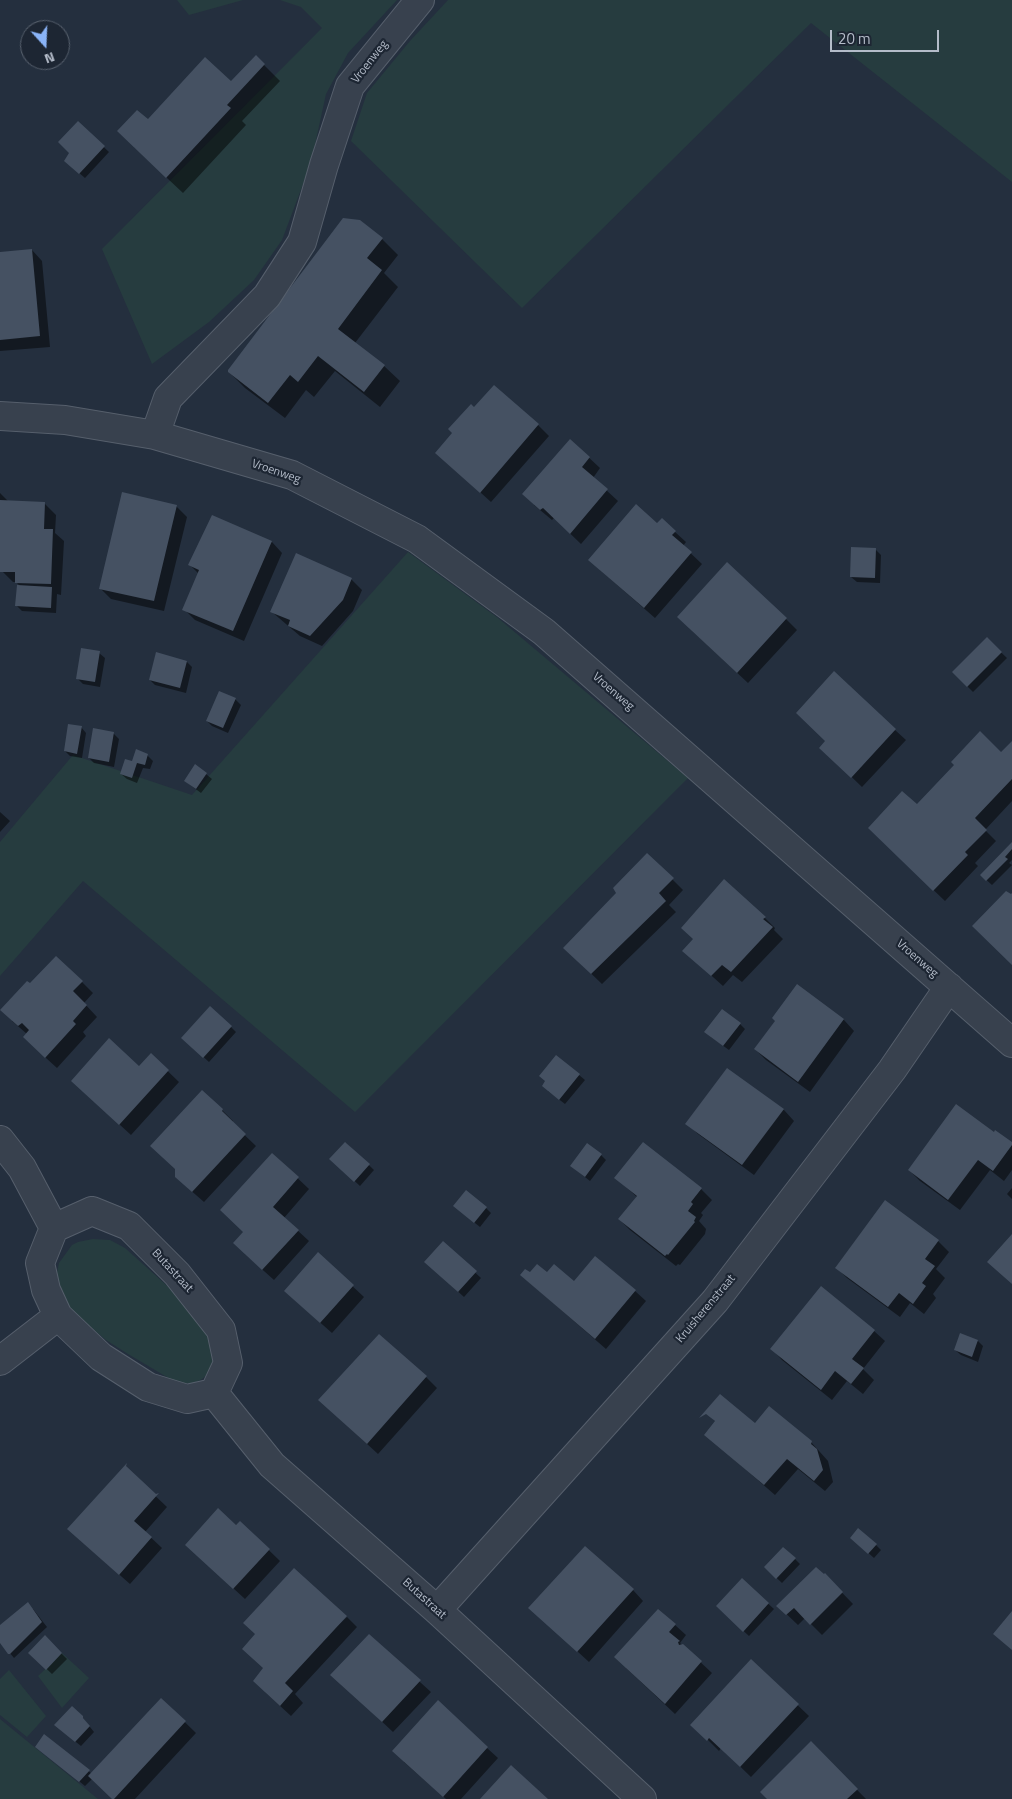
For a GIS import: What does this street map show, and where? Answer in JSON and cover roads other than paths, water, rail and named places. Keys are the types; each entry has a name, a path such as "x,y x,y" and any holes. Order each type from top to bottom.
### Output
{"street":[{"name":"Vroenweg","path":"155,435 168,398 267,296 302,242 324,165 350,86 420,0"},
{"name":"Vroenweg","path":"0,416 65,420 155,435 292,475 417,539 544,632 1012,1043"},
{"name":"Kruisherenstraat","path":"436,1610 715,1301 892,1070 949,986"},
{"path":"0,1140 22,1168 54,1228 40,1263 46,1290 58,1316 101,1357 148,1387 187,1399 214,1393"},
{"name":"Butastraat","path":"54,1228 92,1211 129,1226 177,1274 221,1330 228,1363 214,1393 272,1465 436,1610 642,1799"},
{"path":"0,1362 58,1316"}]}
